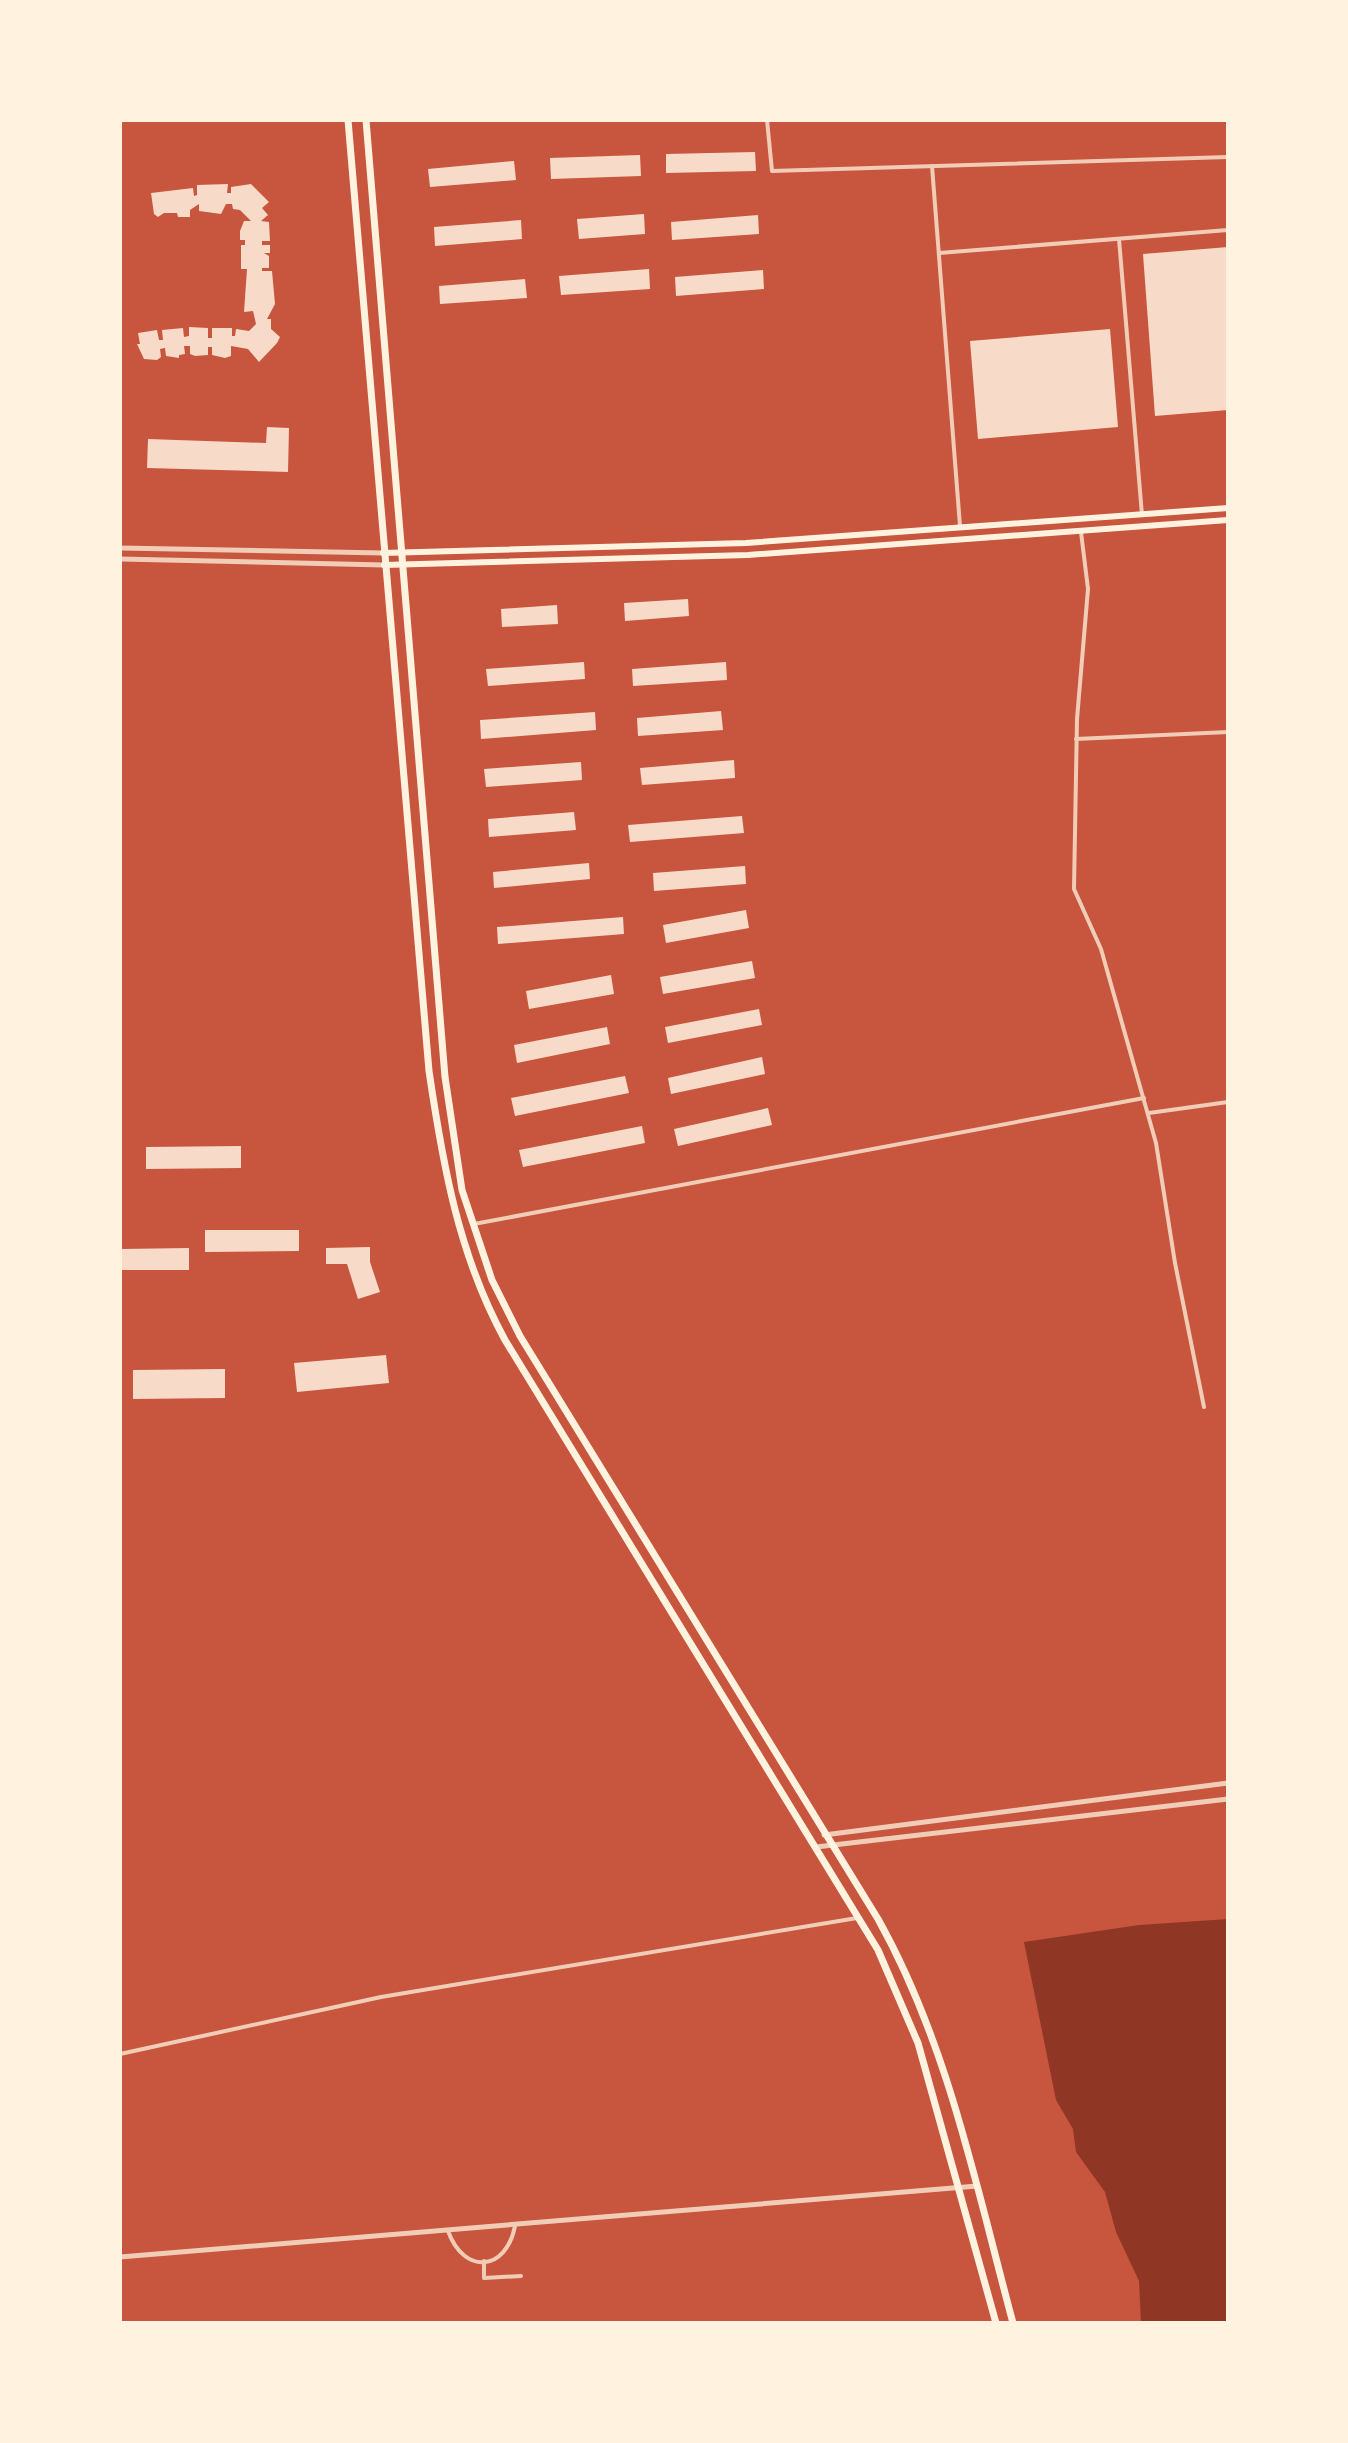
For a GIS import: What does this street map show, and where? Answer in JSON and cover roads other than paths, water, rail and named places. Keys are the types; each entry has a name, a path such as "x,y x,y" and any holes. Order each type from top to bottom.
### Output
{"main road":[{"path":"348,120 429,1071 448,1192 477,1285 537,1398 878,1950 918,2043 996,2323"},
{"path":"366,120 445,1077 462,1190 492,1280 552,1392 878,1919 915,1990 934,2036 1013,2323"},
{"path":"383,553 746,543 1228,508"},
{"path":"384,565 401,567 748,555 1228,520"},
{"path":"815,1847 824,1835"}],"street":[{"path":"767,120 772,171 1228,157"},
{"path":"932,166 960,529"},
{"path":"939,253 1228,230"},
{"path":"1119,239 1142,515"},
{"path":"1081,532 1088,589 1076,739 1074,889 1101,949 1149,1113 1204,1407"},
{"path":"120,548 383,553"},
{"path":"120,559 384,565"},
{"path":"1076,739 1228,732"},
{"path":"474,1224 1144,1097"},
{"path":"1149,1113 1228,1102"},
{"path":"824,1835 1228,1783"},
{"path":"815,1847 833,1848 1228,1799"},
{"path":"120,2054 381,1997 859,1918"},
{"path":"120,2257 960,2190 977,2186"},
{"path":"448,2231 455,2251 473,2262 495,2260 511,2246 515,2226"},
{"path":"484,2261 484,2278 521,2276"}]}
